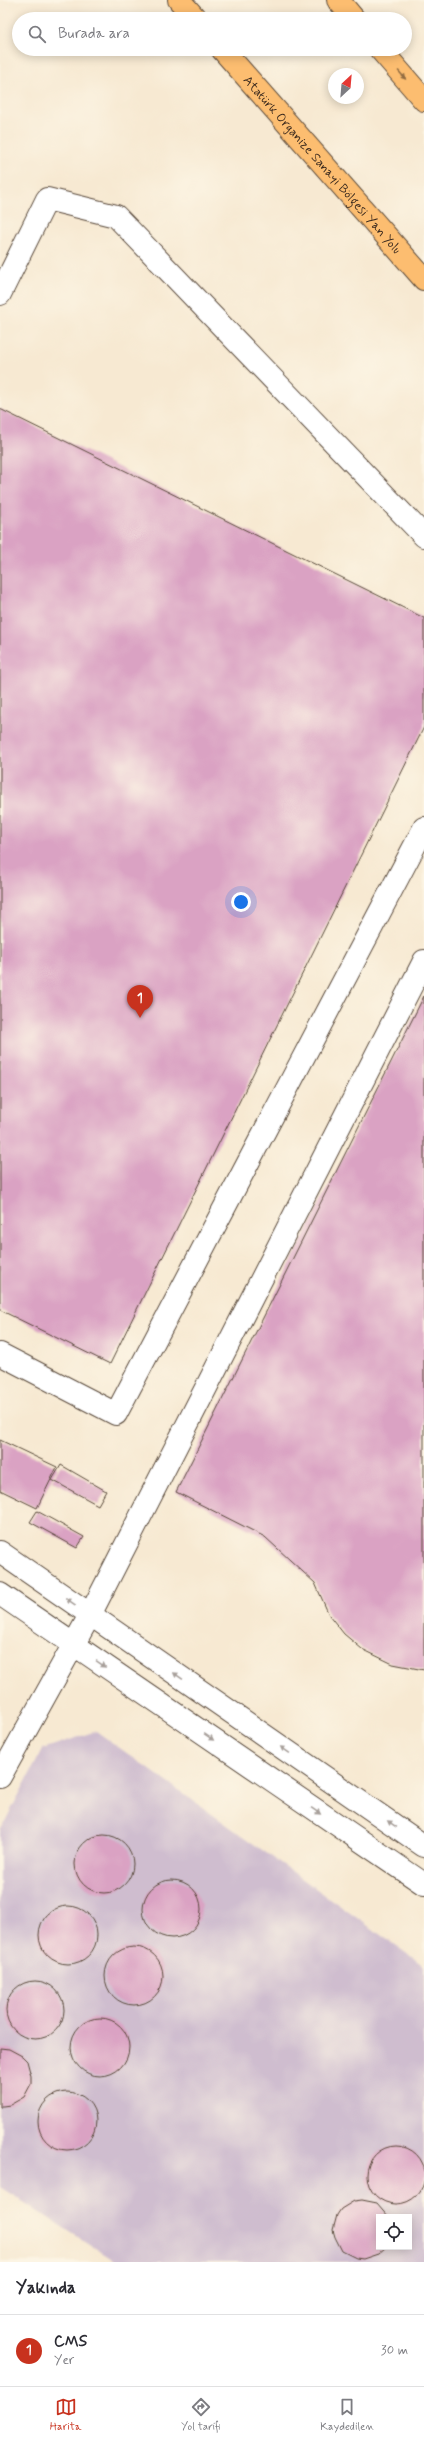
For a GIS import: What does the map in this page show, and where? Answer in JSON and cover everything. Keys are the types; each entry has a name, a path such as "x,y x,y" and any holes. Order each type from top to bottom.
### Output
{"main road":[{"path":"179,0 190,12"},
{"path":"338,0 348,12"},
{"name":"Atatürk Organize Sanayi Bölgesi Yan Yolu","path":"228,56 424,279"},
{"path":"386,56 424,100"}],"street":[{"path":"0,294 47,199 116,216 424,536"},
{"path":"0,1354 116,1414 424,828"},
{"path":"0,1778 72,1644 90,1615 424,961"},
{"path":"0,1552 424,1846"},
{"path":"0,1594 424,1884"}],"shaded area":[{"path":"96,1731 424,1966 424,2262 117,2262 0,2187 0,1831 43,1749"}],"building":[{"path":"0,409 424,618 424,727 110,1364 0,1310"},
{"path":"424,996 424,1670 393,1664 362,1649 344,1634 329,1615 315,1583 265,1537 176,1492"},
{"path":"0,1440 57,1467 37,1508 0,1490"},
{"path":"61,1465 106,1491 98,1505 52,1480"},
{"path":"37,1511 84,1537 77,1548 30,1522"},
{"path":"98,1835 110,1835 125,1843 133,1858 133,1870 125,1885 110,1893 98,1893 83,1885 75,1870 75,1858 83,1843"},
{"path":"166,1880 178,1880 193,1888 201,1903 201,1915 193,1930 178,1938 166,1938 151,1930 143,1915 143,1903 151,1888"},
{"path":"62,1906 74,1906 89,1914 97,1929 97,1941 89,1956 74,1964 62,1964 47,1956 39,1941 39,1929 47,1914"},
{"path":"128,1947 140,1947 155,1955 163,1970 163,1982 155,1997 140,2005 128,2005 113,1997 105,1982 105,1970 113,1955"},
{"path":"29,1981 41,1981 56,1989 64,2004 64,2016 56,2031 41,2039 29,2039 14,2031 6,2016 6,2004 14,1989"},
{"path":"94,2018 106,2018 121,2026 129,2041 129,2053 121,2068 106,2076 94,2076 79,2068 71,2053 71,2041 79,2026"},
{"path":"0,2048 9,2049 22,2056 27,2061 31,2076 31,2084 24,2097 10,2105 3,2106 0,2106"},
{"path":"61,2092 73,2092 88,2100 96,2115 96,2127 88,2142 73,2150 61,2150 46,2142 38,2127 38,2115 46,2100"},
{"path":"390,2146 402,2146 417,2154 425,2169 425,2181 417,2196 402,2204 390,2204 375,2196 367,2181 367,2169 375,2154"},
{"path":"362,2200 377,2203 386,2214 376,2214 376,2250 383,2250 378,2254 363,2259 356,2258 342,2251 333,2230 337,2215 341,2209 354,2201"}],"place":[{"name":"CMS","path":"140,1018"}]}
